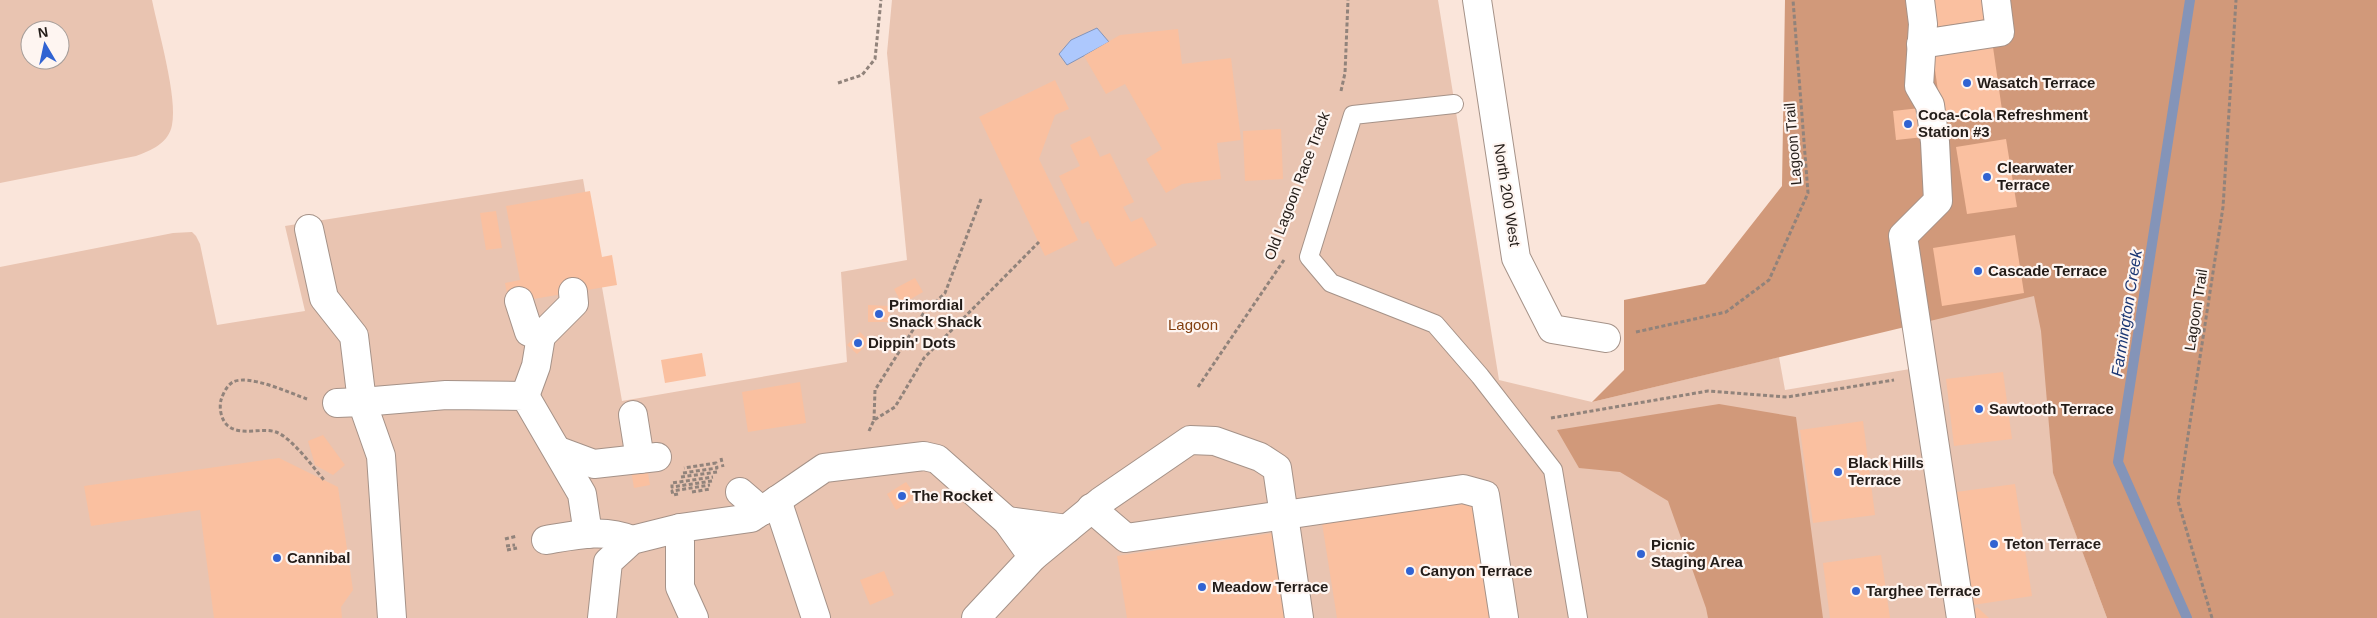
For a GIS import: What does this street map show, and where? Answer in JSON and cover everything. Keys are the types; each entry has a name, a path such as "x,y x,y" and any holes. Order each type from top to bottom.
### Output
{"street":[{"name":"North 200 West","path":"1477,0 1516,258 1552,329 1606,338"},
{"path":"1920,0 1923,24 1919,86 1930,105 1935,142 1938,201 1903,236 1960,618"},
{"path":"1921,44 2000,32 1996,0"},
{"path":"309,228 324,298 354,336 349,403 381,456 392,618"},
{"path":"525,396 536,366 541,336 574,303 573,292"},
{"path":"519,301 529,332 541,336"},
{"path":"349,403 446,395 525,396"},
{"path":"525,396 559,451 582,494 586,522"},
{"path":"633,415 666,468"},
{"path":"976,618 1091,508 1190,440 1198,440 1215,441 1260,457 1277,468 1299,618"},
{"path":"559,451 594,464 666,468"},
{"path":"602,618 608,562 632,540 678,510 752,518 824,468 924,456 937,459 1007,521 1027,571"},
{"path":"727,485 769,506 816,618"},
{"path":"1091,508 1126,538 1463,489 1485,495 1504,618"},
{"path":"678,510 680,587 694,618"},
{"path":"1007,521 1067,529"},
{"path":"545,536 586,522 632,540"}],"lane":[{"path":"1454,104 1353,115 1309,257 1331,283 1435,324 1480,376 1553,470 1578,618"}],"path":[{"path":"838,83 862,75 875,59 881,0"},
{"name":"Old Lagoon Race Track","path":"1340,98 1345,73 1348,0"},
{"name":"Lagoon Trail","path":"1606,338 1726,312 1770,280 1808,194 1792,0"},
{"name":"Lagoon Trail","path":"2212,618 2178,501 2223,207 2236,0"},
{"path":"874,420 876,390 923,314 945,293 981,199"},
{"path":"895,407 924,358 1039,242"},
{"name":"Old Lagoon Race Track","path":"1198,387 1285,258"},
{"path":"1551,418 1708,391 1787,397 1923,375"},
{"path":"324,480 280,434 268,431 239,431 227,425 220,411 220,403 226,389 232,382 247,380 323,404 349,403"},
{"path":"716,463 717,468 666,468 716,463"},
{"path":"666,468 719,472 720,476 672,483 672,487 727,485"},
{"path":"678,510 712,491 673,495 672,491 727,485"}],"green space":[{"path":"0,0 152,0 170,81 173,113 172,125 167,137 163,141 153,149 136,156 0,183"},
{"name":"Lagoon","path":"892,0 1438,0 1499,380 1592,402 1779,357 1785,390 1916,368 1900,239 2033,209 2053,472 2107,618 0,618 0,267 173,233 192,232 200,244 217,325 305,311 285,226 583,179 622,401 847,362 841,272 907,260 887,53"}],"shaded area":[{"path":"1785,0 2377,0 2377,618 2107,618 2053,473 2041,331 2034,296 1592,402 1624,370 1624,300 1705,284 1782,186"},
{"path":"1719,404 1796,417 1823,618 1708,618 1668,501 1620,472 1579,468 1557,430"}],"water":[{"path":"1097,28 1109,42 1067,65 1059,54 1071,40"}],"building":[{"path":"1932,0 1991,0 1994,18 1936,27"},
{"path":"1178,29 1182,64 1231,58 1241,140 1217,143 1221,179 1182,184 1166,193 1146,159 1162,149 1125,84 1106,94 1084,56 1120,35"},
{"name":"Wasatch Terrace","path":"1993,47 2002,110 1942,119 1933,56"},
{"path":"1055,80 1069,109 1055,115 1039,159 1078,240 1045,256 979,117"},
{"name":"Coca-Cola Refreshment Station #3","path":"1920,108 1924,137 1896,140 1893,111"},
{"path":"1281,129 1283,179 1245,181 1243,131"},
{"path":"1090,136 1100,157 1110,153 1134,202 1123,207 1131,222 1142,217 1157,245 1115,267 1100,239 1097,240 1088,221 1082,224 1059,176 1080,166 1070,145"},
{"name":"Clearwater Terrace","path":"2006,139 2017,207 1967,214 1956,147"},
{"path":"590,191 602,257 612,255 617,285 509,303 505,283 520,280 506,206"},
{"path":"496,211 502,248 486,250 480,213"},
{"name":"Cascade Terrace","path":"2015,235 2024,293 1942,306 1933,248"},
{"path":"915,278 923,292 902,304 894,289"},
{"name":"Primordial Snack Shack","path":"868,305 890,306 889,322 868,322"},
{"name":"Dippin' Dots","path":"860,332 870,342 857,354 847,345"},
{"path":"702,353 706,376 665,383 661,360"},
{"name":"Sawtooth Terrace","path":"2003,372 2012,439 1954,446 1946,379"},
{"path":"800,382 806,423 748,432 742,392"},
{"name":"Black Hills Terrace","path":"1863,421 1875,515 1813,523 1800,430"},
{"path":"323,435 345,465 333,475 315,465 308,441"},
{"name":"Cannibal","path":"279,458 338,487 353,590 341,607 342,618 214,618 200,510 91,526 84,486"},
{"path":"647,467 650,485 634,488 631,470"},
{"name":"The Rocket","path":"906,482 917,497 896,510 887,494"},
{"name":"Teton Terrace","path":"2015,484 2032,596 1973,605 1956,492"},
{"name":"Canyon Terrace","path":"1480,502 1498,618 1337,618 1322,523"},
{"name":"Meadow Terrace","path":"1274,533 1286,618 1127,618 1117,556"},
{"name":"Targhee Terrace","path":"1881,555 1890,618 1830,618 1823,563"},
{"path":"884,571 894,595 870,605 860,580"},
{"path":"1977,607 1989,618 1968,618"}],"waterway":[{"name":"Farmington Creek","path":"2187,618 2118,462 2190,0"}],"place":[{"name":"Wasatch Terrace","path":"1967,83"},
{"name":"Coca-Cola Refreshment Station #3","path":"1908,124"},
{"name":"Clearwater Terrace","path":"1987,177"},
{"name":"Cascade Terrace","path":"1978,271"},
{"name":"Primordial Snack Shack","path":"879,314"},
{"name":"Dippin' Dots","path":"858,343"},
{"name":"Sawtooth Terrace","path":"1979,409"},
{"name":"Black Hills Terrace","path":"1838,472"},
{"name":"The Rocket","path":"902,496"},
{"name":"Teton Terrace","path":"1994,544"},
{"name":"Picnic Staging Area","path":"1641,554"},
{"name":"Cannibal","path":"277,558"},
{"name":"Canyon Terrace","path":"1410,571"},
{"name":"Meadow Terrace","path":"1202,587"},
{"name":"Targhee Terrace","path":"1856,591"}]}
